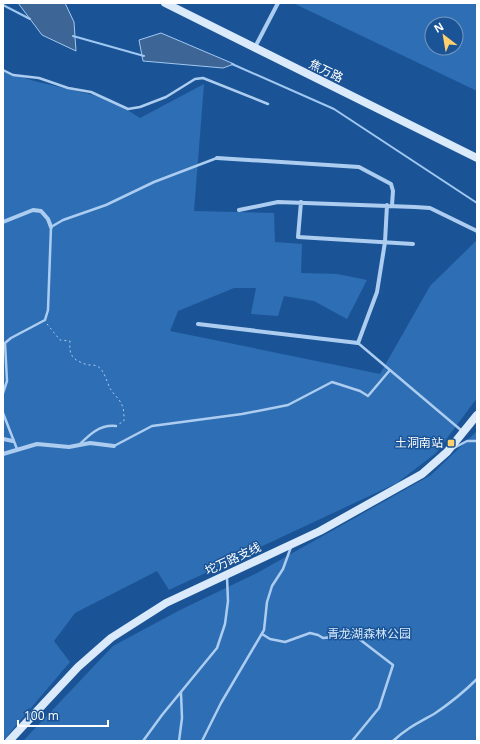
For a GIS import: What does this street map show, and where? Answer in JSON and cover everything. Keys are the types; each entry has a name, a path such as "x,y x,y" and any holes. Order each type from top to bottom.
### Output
{"main road":[{"name":"焦万路","path":"164,3 254,49 477,158"},
{"name":"坨万路支线","path":"9,741 78,667 110,638 166,603 291,546 350,516 410,482 435,464 447,452 477,415"}],"street":[{"path":"254,49 278,3"},
{"path":"217,158 359,167 391,184 392,205"},
{"path":"239,210 278,202 392,205 430,208 477,231"},
{"path":"300,202 298,237 413,244"},
{"path":"198,324 358,343 376,292 385,242 387,205"},
{"path":"3,222 33,210 41,211 48,219 51,227"},
{"path":"3,438 13,440"},
{"path":"3,454 37,444 69,447 90,443 114,446"}],"lane":[{"path":"3,70 13,75 39,78 68,88 91,92 128,109 140,107 166,97 194,79 203,78 268,104"},
{"path":"3,393 7,381 5,343 11,338 45,320 48,310 51,227 63,220 112,202 154,182 217,158"},
{"path":"358,343 464,432"},
{"path":"114,446 152,426 242,414 288,405 332,382 360,391 368,396 390,370"},
{"path":"3,413 17,449"},
{"path":"78,445 97,429 110,425 116,426"},
{"path":"447,452 467,441 477,441"},
{"path":"202,741 221,703 264,630 267,602 272,586 283,568 291,546"},
{"path":"143,741 217,648 225,624 228,602 227,575"},
{"path":"262,634 270,639 285,642 310,633 318,634 323,638 354,635 393,665 379,708 352,741"},
{"path":"393,741 408,727 434,714 460,696 477,679"},
{"path":"473,683 477,687"},
{"path":"179,741 182,718 180,693"}],"path":[{"path":"45,320 60,340 70,341 69,352 72,357 84,364 97,366 109,382 110,389 118,399 123,409 124,421 116,426"}],"green space":[{"path":"293,3 477,3 477,91"},
{"path":"3,71 34,81 110,99 140,118 204,84 194,211 274,213 275,242 302,244 301,273 337,274 367,280 347,319 314,301 284,296 278,316 251,314 256,288 234,288 178,311 170,331 380,374 430,286 477,240 477,398 436,453 397,483 169,590 157,571 75,613 54,641 70,662 3,741"},
{"name":"青龙湖森林公园","path":"477,431 477,741 23,741 113,646 180,610 257,573 431,475"}],"shaded area":[{"path":"18,3 65,3 74,22 76,51 42,35"},
{"path":"161,33 234,64 223,68 143,61 139,40"}],"waterway":[{"path":"3,5 30,19"},
{"path":"73,36 144,56"},
{"path":"232,64 334,109 477,203"}],"place":[{"name":"土洞南站","path":"451,443"}]}
